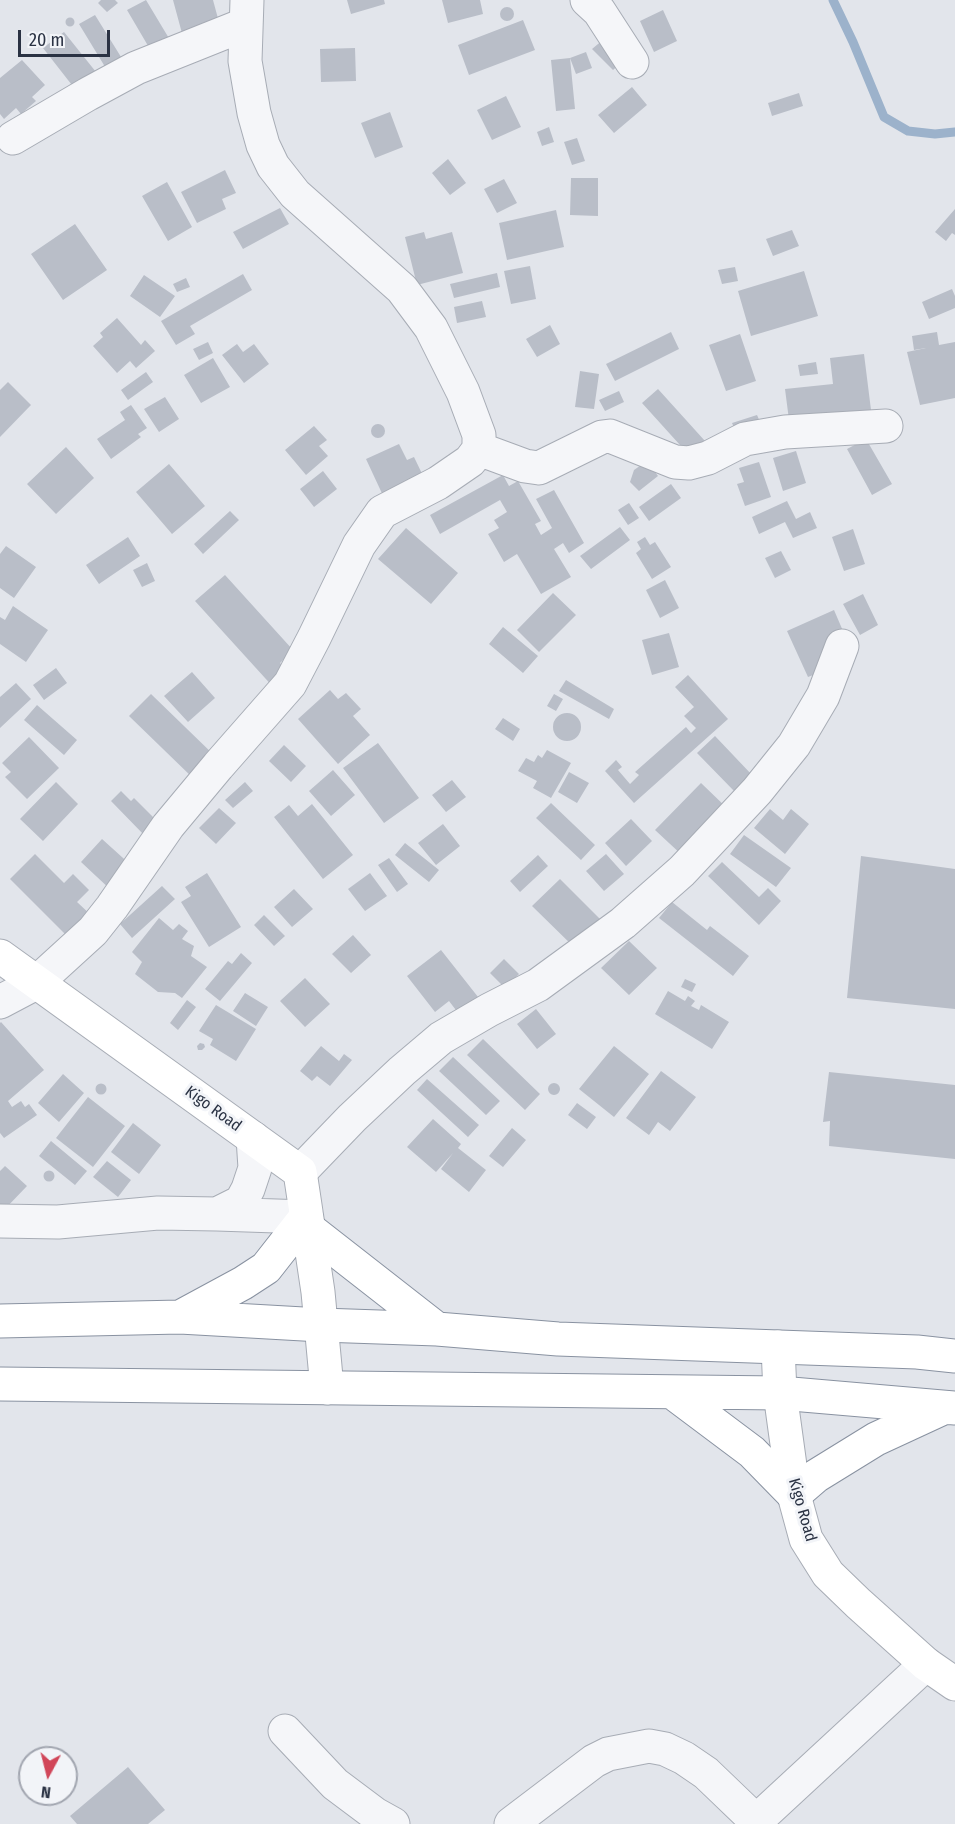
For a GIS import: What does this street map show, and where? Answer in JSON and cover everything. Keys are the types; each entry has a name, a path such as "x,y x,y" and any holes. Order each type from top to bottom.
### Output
{"main road":[{"name":"Kigo Road","path":"0,956 300,1172"},
{"path":"300,1172 321,1325 327,1388"},
{"path":"180,1317 243,1284 266,1268 307,1223"},
{"path":"307,1223 437,1329"},
{"path":"0,1321 180,1317 437,1329 558,1339 916,1352 955,1356"},
{"name":"Kigo Road","path":"777,1347 780,1393 794,1496 806,1539 828,1574 926,1664 955,1684"},
{"path":"0,1383 780,1393 950,1408"},
{"path":"672,1392 752,1452 794,1496 816,1476 876,1439 950,1408"}],"street":[{"path":"587,0 598,10 632,62"},
{"path":"0,1002 36,982 93,931 168,826 290,684 315,638 359,545 382,512 438,483 470,461 479,449 478,435 463,392 431,328 402,289 295,194 273,166 263,145 254,113 245,61 246,12 88,94 13,138"},
{"path":"479,449 525,466 539,468 602,437 610,436 675,462 689,463 708,458 745,439 785,432 886,426"},
{"path":"300,1172 352,1118 441,1038 538,984 622,924 682,871 757,791 794,745 823,696 843,646"},
{"path":"217,1214 241,1202 248,1189 255,1168 253,1138"},
{"path":"0,1221 58,1222 158,1213 217,1214 307,1223"},
{"path":"511,1824 594,1761 608,1754 649,1746 665,1749 684,1758 706,1773 755,1822 926,1664"},
{"path":"285,1731 334,1784 375,1814 393,1824"}],"building":[{"path":"101,0 115,0 118,3 107,12 98,3"},
{"path":"146,0 173,45 154,56 127,10"},
{"path":"173,0 213,0 220,26 183,37"},
{"path":"347,0 384,0 385,4 351,14"},
{"path":"442,0 480,0 483,14 448,23"},
{"path":"507,7 512,9 514,14 512,19 507,21 502,19 500,14 502,9"},
{"path":"663,10 677,41 654,52 640,21"},
{"path":"95,15 126,65 110,75 79,24"},
{"path":"70,18 74,22 70,26 66,22"},
{"path":"523,20 535,50 469,75 458,45"},
{"path":"64,32 96,72 75,89 43,48"},
{"path":"604,39 621,63 613,70 592,49"},
{"path":"355,48 356,81 321,82 320,49"},
{"path":"586,52 592,68 576,74 570,58"},
{"path":"570,58 575,109 556,111 551,60"},
{"path":"22,60 45,85 32,97 36,101 21,114 16,108 4,119 0,114 0,78"},
{"path":"632,87 647,105 614,133 598,115"},
{"path":"799,93 803,106 772,116 768,103"},
{"path":"506,96 521,127 492,140 477,110"},
{"path":"390,112 403,147 375,158 361,123"},
{"path":"549,127 554,142 542,146 537,132"},
{"path":"577,138 585,161 572,165 564,142"},
{"path":"448,159 466,183 450,195 432,173"},
{"path":"225,170 236,193 222,199 226,209 197,223 181,192"},
{"path":"571,178 598,178 598,216 570,215"},
{"path":"504,179 517,203 497,213 484,189"},
{"path":"167,182 192,227 168,241 142,196"},
{"path":"280,208 289,224 243,249 233,232"},
{"path":"955,209 955,235 952,233 946,241 935,232"},
{"path":"556,210 564,247 507,260 499,223"},
{"path":"75,224 107,270 63,300 31,254"},
{"path":"792,230 799,246 773,256 766,239"},
{"path":"424,232 426,239 452,232 463,273 417,285 405,237"},
{"path":"530,266 536,299 511,304 504,271"},
{"path":"735,267 738,281 722,284 718,270"},
{"path":"804,271 818,316 751,336 738,291"},
{"path":"497,273 500,287 454,298 450,284"},
{"path":"243,274 252,290 190,326 195,334 176,345 161,321"},
{"path":"144,275 175,296 160,317 130,296"},
{"path":"186,278 190,287 177,292 173,284"},
{"path":"952,289 955,296 955,308 929,319 922,302"},
{"path":"482,301 486,317 457,323 454,307"},
{"path":"117,318 141,345 145,340 155,351 136,368 130,361 117,373 93,346 103,337 100,333"},
{"path":"550,325 560,344 537,357 526,339"},
{"path":"671,332 679,349 615,381 606,364"},
{"path":"937,332 939,345 955,342 955,398 920,405 907,352 926,348 914,350 912,336"},
{"path":"740,334 756,381 726,391 709,345"},
{"path":"208,342 213,353 199,360 193,349"},
{"path":"237,344 243,352 254,344 269,364 244,383 222,355"},
{"path":"864,354 871,410 789,420 785,389 833,384 830,358"},
{"path":"213,358 230,387 201,403 184,375"},
{"path":"816,362 818,374 800,376 798,365"},
{"path":"580,371 599,374 594,409 575,407"},
{"path":"146,372 153,382 128,400 121,390"},
{"path":"8,382 31,405 0,437 0,390"},
{"path":"658,389 705,441 689,455 642,403"},
{"path":"619,391 624,402 605,411 599,400"},
{"path":"165,397 179,419 159,432 144,409"},
{"path":"131,405 147,428 138,434 141,437 111,459 97,439 125,420 120,412"},
{"path":"757,415 761,424 736,432 732,423"},
{"path":"375,424 381,424 385,431 381,438 375,438 371,434 371,428"},
{"path":"314,426 327,440 319,446 328,456 306,475 285,450"},
{"path":"866,439 892,484 872,495 847,449"},
{"path":"399,444 407,460 414,457 427,484 386,502 366,459"},
{"path":"66,447 94,478 56,514 27,484"},
{"path":"796,451 806,483 783,491 773,458"},
{"path":"647,461 658,476 639,491 630,482 634,470"},
{"path":"759,462 771,497 745,506 737,484 744,482 739,468"},
{"path":"169,464 205,506 172,534 136,492"},
{"path":"323,471 337,489 314,507 300,489"},
{"path":"503,475 509,486 518,481 541,521 535,524 541,535 552,528 536,499 554,490 584,543 569,553 563,543 554,549 571,577 541,594 517,554 504,562 488,534 499,528 494,520 507,512 500,500 440,534 430,515"},
{"path":"671,484 681,498 649,521 639,507"},
{"path":"787,501 796,519 810,512 817,528 793,538 785,522 759,534 752,517"},
{"path":"629,503 639,518 628,525 618,510"},
{"path":"230,511 239,520 203,554 194,544"},
{"path":"620,527 630,540 591,569 580,556"},
{"path":"406,528 458,573 431,604 378,559"},
{"path":"853,529 865,564 844,571 832,537"},
{"path":"128,537 140,556 99,584 86,565"},
{"path":"645,537 650,545 655,542 671,567 652,579 636,553 641,549 637,542"},
{"path":"6,546 36,567 14,598 0,588 0,554"},
{"path":"781,551 791,570 775,578 765,558"},
{"path":"147,563 155,581 142,587 133,570"},
{"path":"225,575 293,650 280,663 291,675 275,689 195,601"},
{"path":"665,580 679,608 660,618 646,590"},
{"path":"553,593 576,615 539,652 517,630"},
{"path":"863,594 878,625 860,635 843,604"},
{"path":"13,606 48,630 26,662 0,644 0,617 5,620"},
{"path":"834,610 843,631 839,647 820,655 826,670 808,677 787,631"},
{"path":"503,627 538,656 523,673 489,644"},
{"path":"669,633 679,667 652,675 642,640"},
{"path":"56,668 67,683 44,700 33,685"},
{"path":"192,672 215,698 188,722 164,696"},
{"path":"688,675 728,719 634,803 605,771 616,760 622,767 618,770 630,784 639,775 635,772 686,727 691,733 696,728 684,716 694,707 675,687"},
{"path":"566,680 614,709 609,719 559,691"},
{"path":"16,683 31,699 0,728 0,697"},
{"path":"330,690 338,699 346,693 361,709 353,716 370,735 338,764 298,719"},
{"path":"151,694 217,758 195,780 129,716"},
{"path":"554,694 563,699 556,711 547,706"},
{"path":"37,705 77,740 64,755 24,720"},
{"path":"567,713 577,717 581,727 577,737 567,741 557,737 553,727 557,717"},
{"path":"503,718 520,729 513,741 495,729"},
{"path":"715,736 753,776 735,792 697,753"},
{"path":"29,737 59,768 27,799 5,777 11,772 2,763"},
{"path":"378,743 419,798 384,823 343,768"},
{"path":"284,745 306,766 291,782 269,761"},
{"path":"547,750 571,763 551,798 533,788 537,781 518,771 526,758 534,762 538,755 542,758"},
{"path":"333,770 355,795 331,816 309,791"},
{"path":"569,772 589,783 577,803 558,792"},
{"path":"452,780 466,797 446,812 432,795"},
{"path":"56,782 78,804 43,841 20,819"},
{"path":"245,782 253,791 233,808 225,800"},
{"path":"701,783 728,809 683,856 655,830"},
{"path":"121,791 131,801 134,798 160,824 146,837 111,801"},
{"path":"551,803 595,845 581,860 536,818"},
{"path":"312,804 353,855 323,879 274,817 289,805 298,816"},
{"path":"219,808 236,823 216,844 199,828"},
{"path":"770,809 783,820 791,809 809,824 785,854 754,828"},
{"path":"631,819 652,841 626,866 605,843"},
{"path":"443,824 460,846 436,865 418,843"},
{"path":"744,835 791,868 776,887 730,854"},
{"path":"102,839 133,867 112,891 81,862"},
{"path":"405,843 439,870 429,882 395,855"},
{"path":"35,854 64,883 73,874 89,890 77,902 92,916 70,939 10,879"},
{"path":"606,854 624,874 604,891 586,871"},
{"path":"538,855 548,866 520,892 510,881"},
{"path":"861,856 955,869 955,1009 847,998"},
{"path":"389,858 408,884 397,892 378,865"},
{"path":"722,862 759,897 768,888 781,901 759,925 708,876"},
{"path":"207,873 241,927 209,947 181,902 191,896 185,887"},
{"path":"370,873 387,896 365,911 348,889"},
{"path":"560,879 606,925 579,952 532,906"},
{"path":"162,886 175,899 132,938 120,924"},
{"path":"294,889 313,909 292,927 274,907"},
{"path":"672,902 707,930 710,926 749,956 733,976 659,918"},
{"path":"264,915 285,936 274,946 254,925"},
{"path":"159,918 173,930 179,924 188,931 182,939 194,946 191,956 207,967 182,998 175,993 158,992 135,974 142,962 132,952"},
{"path":"353,935 371,955 351,973 332,954"},
{"path":"629,941 657,968 629,995 601,968"},
{"path":"441,950 482,1002 462,1018 449,1001 435,1012 407,976"},
{"path":"241,953 252,963 220,1001 205,989 228,961 232,964"},
{"path":"504,959 519,974 505,988 490,973"},
{"path":"305,978 330,1004 305,1027 280,1001"},
{"path":"685,979 696,984 692,992 681,987"},
{"path":"668,991 685,1001 688,996 695,1001 691,1006 699,1010 701,1005 729,1022 712,1049 655,1014"},
{"path":"245,993 268,1007 256,1026 233,1011"},
{"path":"187,1000 196,1007 178,1030 170,1023"},
{"path":"216,1005 256,1029 236,1061 210,1045 213,1039 199,1031"},
{"path":"536,1009 556,1034 537,1049 517,1024"},
{"path":"1,1022 44,1070 8,1101 12,1107 21,1101 25,1107 29,1104 37,1115 4,1138 0,1133"},
{"path":"483,1039 540,1094 525,1110 467,1055"},
{"path":"200,1043 205,1047 198,1050 197,1046"},
{"path":"321,1046 339,1061 344,1054 352,1060 330,1086 317,1076 312,1081 300,1071"},
{"path":"614,1046 649,1074 614,1117 579,1089"},
{"path":"453,1057 500,1101 486,1115 439,1071"},
{"path":"661,1071 696,1097 670,1131 658,1122 649,1135 626,1118"},
{"path":"829,1072 955,1085 955,1159 829,1146 830,1121 823,1122"},
{"path":"63,1074 84,1093 59,1122 38,1103"},
{"path":"427,1079 479,1125 468,1137 417,1090"},
{"path":"556,1083 559,1084 559,1094 552,1095 549,1094 548,1087 549,1084"},
{"path":"101,1084 105,1085 105,1093 101,1094 97,1093 96,1089 97,1085"},
{"path":"88,1097 125,1126 93,1167 56,1138"},
{"path":"577,1103 596,1117 587,1129 568,1115"},
{"path":"433,1119 461,1144 458,1148 486,1170 469,1192 441,1169 453,1153 436,1172 407,1147"},
{"path":"133,1123 161,1145 139,1174 111,1152"},
{"path":"512,1128 526,1140 503,1167 489,1156"},
{"path":"51,1141 87,1171 75,1185 39,1156"},
{"path":"107,1161 131,1180 118,1197 93,1177"},
{"path":"5,1166 27,1186 4,1210 0,1206 0,1171"},
{"path":"49,1170 55,1176 49,1182 43,1176"},
{"path":"128,1767 165,1810 148,1824 77,1824 70,1816"}],"waterway":[{"path":"833,0 884,117 908,131 935,134 955,132"}]}
